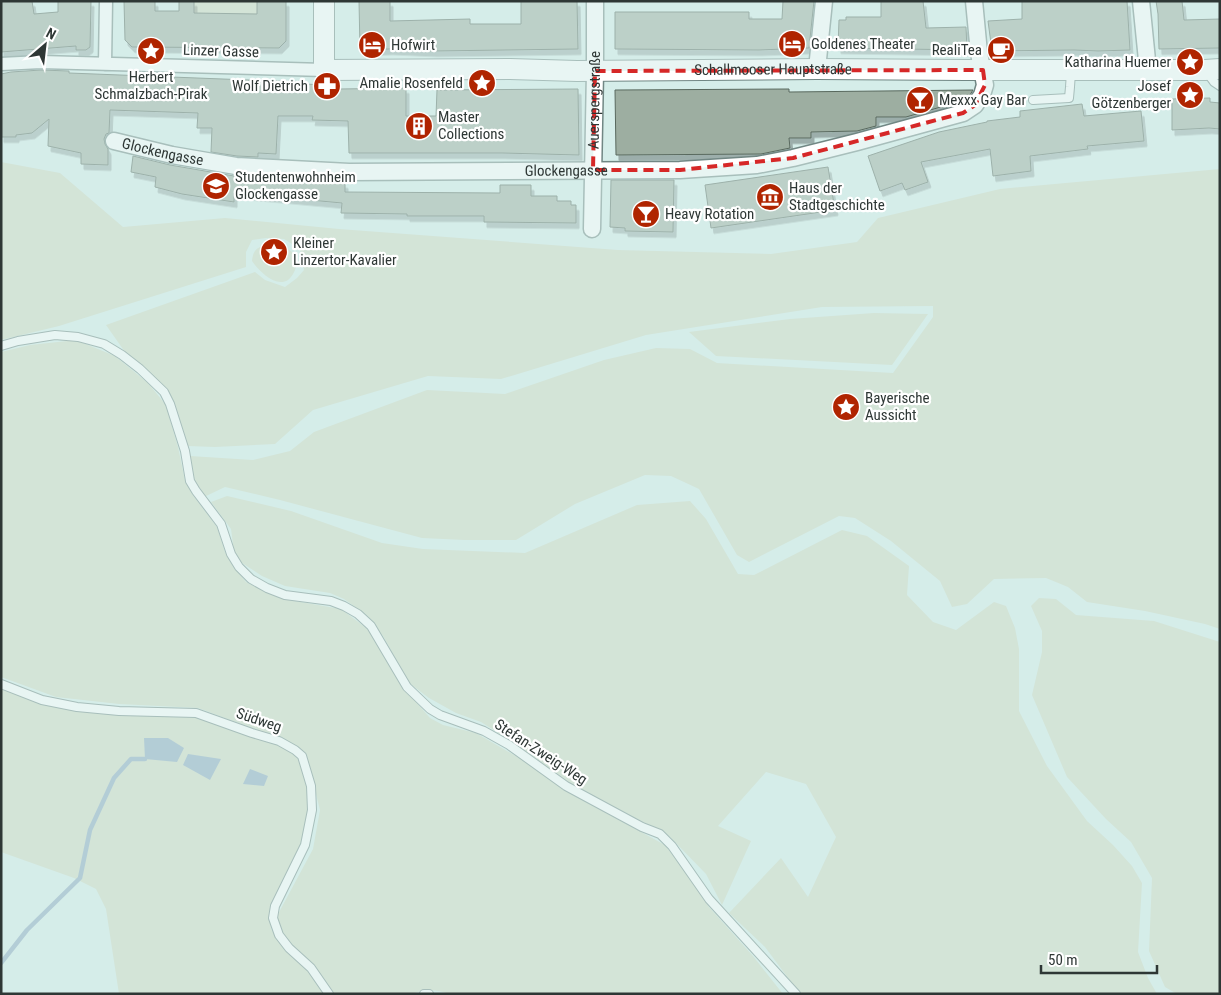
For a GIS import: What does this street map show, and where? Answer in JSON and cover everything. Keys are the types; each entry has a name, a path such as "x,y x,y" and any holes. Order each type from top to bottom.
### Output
{"street":[{"path":"106,1 113,68"},
{"path":"324,1 324,70"},
{"name":"Auerspergstraße","path":"592,229 595,1"},
{"path":"817,69 824,1"},
{"name":"Glockengasse","path":"114,140 172,155 236,166 349,172 680,170 757,165 793,158 963,114 975,105 982,95 985,85 979,53 974,1"},
{"path":"1141,1 1148,70"},
{"name":"Linzer Gasse","path":"1,64 41,62 113,68 324,70"},
{"name":"Schallmooser Hauptstraße","path":"324,70 1212,69"}],"lane":[{"path":"1212,69 1214,82 1220,86"},
{"path":"1033,100 1068,98 1071,70"},
{"name":"Stefan-Zweig-Weg","path":"1,346 18,341 56,335 78,337 104,344 140,369 164,392 170,404 185,451 190,481 221,524 231,554 239,567 251,580 285,595 331,602 344,606 358,614 371,626 407,687 430,709 440,716 484,731 509,745 566,786 642,827 660,834 672,846 710,899 796,994"},
{"name":"Südweg","path":"1,684 42,700 76,707 119,711 196,713 279,741 302,756 312,786 312,810 305,845 274,906 273,918 279,935 288,948 310,968 330,994"},
{"path":"424,994 430,994"}],"highlighted area":[{"path":"983,70 985,85 975,105 963,113 793,158 680,170 593,170 595,71"}],"green space":[{"path":"194,1 257,1 257,5 261,6 261,18 194,13"},
{"path":"1,162 60,173 123,227 225,218 339,229 618,250 771,254 857,242 878,218 1000,189 1220,169 1220,629 1145,611 1087,602 1068,587 1046,578 994,579 967,604 952,607 940,581 891,541 855,518 839,516 749,562 737,555 699,489 671,476 645,475 575,504 516,540 422,538 225,487 204,497 194,480 190,456 253,460 290,451 314,432 427,390 505,394 604,360 656,348 690,349 717,363 893,373 933,317 933,306 822,307 646,335 501,379 428,376 313,410 275,444 215,447 187,446 171,398 152,375 125,352 106,325 255,272 265,280 285,287 304,270 300,249 284,239 266,238 252,240 246,252 246,267 59,326 1,340"},
{"name":"Kleiner Linzertor-Kavalier","path":"265,245 283,247 289,250 296,258 296,266 288,280 278,282 272,280 258,269 252,261 256,250"},
{"path":"874,313 928,314 892,365 716,356 689,332 790,319"},
{"path":"76,340 115,356 148,383 166,405 185,480 193,495 217,527 225,552 246,582 289,600 341,609 369,630 410,695 430,718 443,725 476,733 526,762 566,791 665,845 709,907 753,956 783,994 449,994 431,990 412,994 335,994 317,970 281,932 277,916 313,849 320,810 306,754 290,742 198,708 119,704 56,697 1,677 1,352 30,345"},
{"path":"227,496 291,511 382,543 423,549 525,553 637,505 690,501 706,519 738,574 754,575 842,530 867,536 909,566 907,595 933,622 956,630 994,602 1006,606 1015,628 1019,649 1019,711 1047,766 1087,821 1132,866 1142,883 1138,952 1148,978 1157,994 800,994 765,947 729,913 781,858 808,897 836,837 806,784 766,772 718,826 751,841 722,905 706,874 669,836 567,782 517,745 481,722 456,713 429,698 409,683 383,636 365,614 344,599 330,593 285,586 262,576 242,563 234,552 231,529 211,502"},
{"path":"1039,598 1056,599 1076,615 1154,621 1220,642 1220,994 1177,994 1165,987 1149,951 1152,878 1131,842 1106,819 1067,777 1032,695 1042,652 1042,631 1031,606"},
{"path":"1,687 22,697 52,706 80,711 194,716 237,732 278,744 297,755 307,783 309,809 303,844 272,905 269,915 271,929 283,948 310,973 328,994 119,994 106,909 96,889 74,878 1,852"}],"water":[{"path":"144,738 168,738 184,748 177,762 145,759"},
{"path":"188,754 221,759 210,780 183,765"},
{"path":"250,769 268,776 264,786 243,784"}],"building":[{"path":"1,1 32,1 34,14 58,12 58,1 91,1 90,47 86,50 76,50 76,46 1,52"},
{"path":"124,1 155,1 155,11 179,11 179,1 194,1 194,13 257,14 257,1 286,1 286,41 279,48 132,47 125,40"},
{"path":"359,1 390,1 390,21 470,19 470,24 521,24 521,1 577,1 578,49 360,50"},
{"path":"783,1 814,1 809,48 759,50 615,49 615,12 749,12 749,19 782,19"},
{"path":"881,1 923,1 926,28 966,27 967,50 838,48 839,20 846,20 846,17 881,17"},
{"path":"1022,1 1127,1 1130,50 992,51 988,21 1022,19"},
{"path":"1156,1 1182,1 1184,20 1220,19 1220,48 1159,49"},
{"path":"41,70 69,71 69,73 299,82 299,84 339,85 339,89 406,88 406,116 436,116 437,90 578,89 579,155 349,153 348,121 312,120 313,116 278,116 276,154 258,153 258,157 237,156 211,152 212,128 197,128 198,113 110,110 109,133 106,134 104,139 108,149 108,165 81,164 81,153 48,146 49,119 32,133 16,135 16,137 1,137 1,74"},
{"path":"789,89 789,92 973,90 965,100 906,117 876,117 876,126 857,131 811,132 811,138 789,138 790,148 761,154 616,155 615,90"},
{"path":"1210,98 1210,102 1220,103 1220,129 1172,130 1172,99"},
{"path":"1082,104 1084,116 1141,111 1144,141 1087,146 1088,149 1030,156 1031,171 993,176 990,149 921,162 928,182 905,190 902,183 880,191 868,156 939,132 987,121 1020,117 1020,111"},
{"path":"133,156 170,165 234,176 345,183 345,192 500,193 500,185 531,185 531,196 557,196 557,201 571,201 571,205 576,205 576,223 484,222 484,216 407,216 407,214 341,213 342,203 234,193 234,202 182,194 155,187 156,177 131,172"},
{"name":"Haus der Stadtgeschichte","path":"828,167 835,210 711,228 705,185"},
{"path":"611,180 674,180 673,232 625,231 625,228 610,227"}],"waterway":[{"path":"1,963 27,930 80,878 90,830 114,778 131,759 145,759"}],"place":[{"name":"Goldenes Theater","path":"792,44"},
{"name":"Hofwirt","path":"372,45"},
{"name":"RealiTea","path":"1001,50"},
{"name":"Herbert Schmalzbach-Pirak","path":"151,51"},
{"name":"Katharina Huemer","path":"1190,62"},
{"name":"Amalie Rosenfeld","path":"482,83"},
{"name":"Wolf Dietrich","path":"327,86"},
{"name":"Josef Götzenberger","path":"1190,95"},
{"name":"Mexxx Gay Bar","path":"920,100"},
{"name":"Master Collections","path":"419,126"},
{"name":"Studentenwohnheim Glockengasse","path":"216,186"},
{"name":"Haus der Stadtgeschichte","path":"770,197"},
{"name":"Heavy Rotation","path":"646,214"},
{"name":"Kleiner Linzertor-Kavalier","path":"274,252"},
{"name":"Bayerische Aussicht","path":"846,407"}]}
